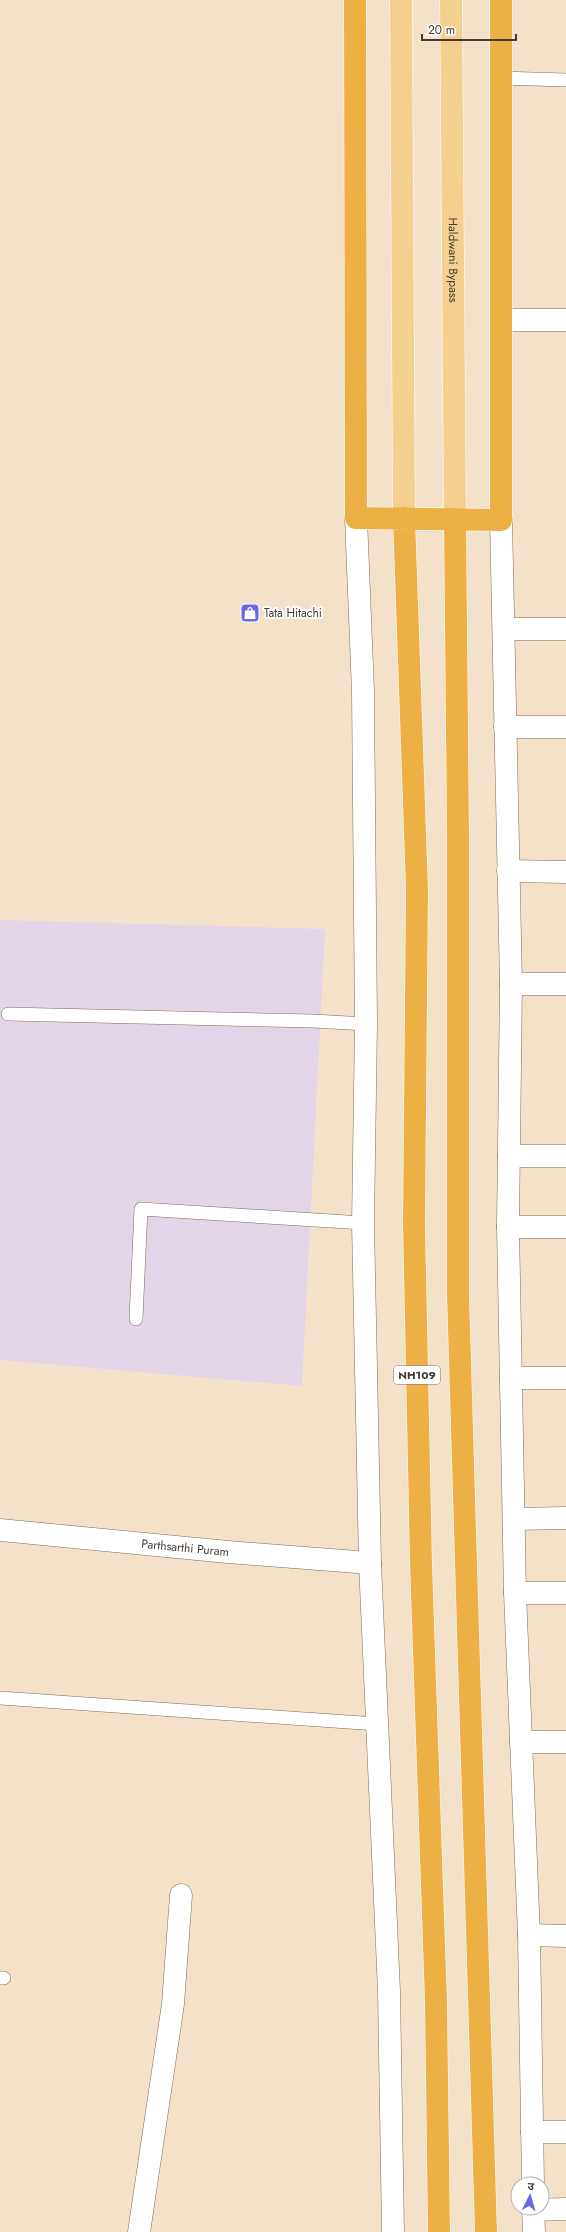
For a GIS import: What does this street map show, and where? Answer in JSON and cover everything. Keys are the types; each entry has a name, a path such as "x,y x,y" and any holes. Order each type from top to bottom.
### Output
{"highway":[{"path":"355,0 356,518 501,520 502,320 499,78 501,0"},
{"name":"NH109","path":"404,518 417,889 414,1231 422,1572 436,2002 439,2232"},
{"path":"455,519 458,835 458,1295 486,2232"}],"main road":[{"path":"401,0 404,518"},
{"name":"Haldwani Bypass","path":"451,0 455,519"}],"street":[{"path":"502,320 566,320"},
{"path":"356,518 363,692 366,1024 363,1223 370,1563 389,1991 393,2232"},
{"path":"501,520 511,984 508,1227 515,1519 515,1592 529,1935 533,2176"},
{"path":"504,629 566,629"},
{"path":"505,727 566,727"},
{"path":"508,872 566,872"},
{"path":"511,984 566,984"},
{"path":"509,1156 566,1156"},
{"path":"508,1227 566,1227"},
{"path":"511,1378 566,1378"},
{"path":"515,1519 566,1518"},
{"name":"Parthsarthi Puram","path":"0,1530 228,1552 370,1563"},
{"path":"515,1592 566,1593"},
{"path":"521,1742 566,1742"},
{"path":"139,2232 173,2004 181,1895"},
{"path":"529,1935 566,1936"},
{"path":"532,2132 566,2132"},
{"path":"550,2210 563,2211"},
{"path":"533,2216 534,2232"}],"lane":[{"path":"499,78 566,80"},
{"path":"8,1014 313,1021 366,1024"},
{"path":"136,1319 141,1209 363,1223"},
{"path":"0,1698 378,1724"}],"shaded area":[{"path":"0,920 325,929 302,1386 0,1360"}],"place":[{"name":"Tata Hitachi","path":"250,613"}]}
